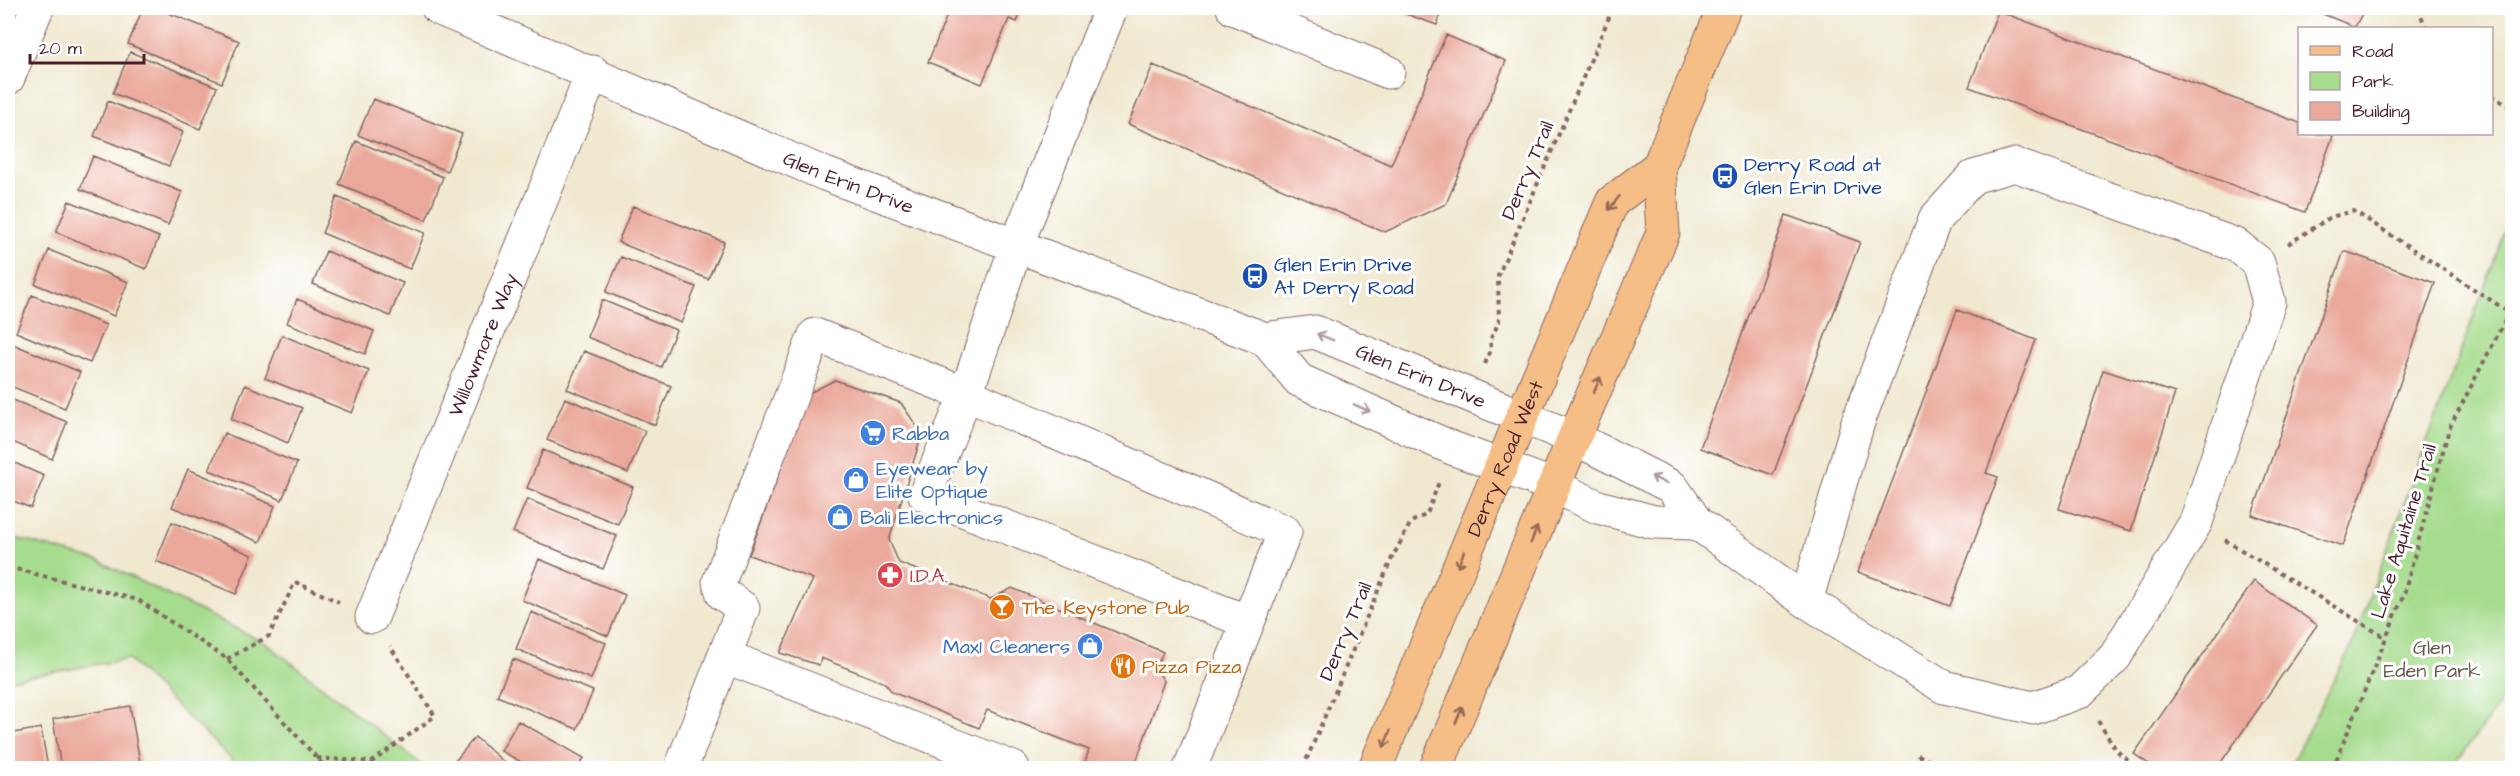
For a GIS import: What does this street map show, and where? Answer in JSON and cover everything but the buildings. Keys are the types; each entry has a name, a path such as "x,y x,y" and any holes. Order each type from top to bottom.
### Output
{"main road":[{"path":"1436,768 1574,438 1663,233 1659,166 1724,8"},
{"name":"Derry Road West","path":"1375,768 1499,466 1612,202 1659,166"}],"street":[{"path":"8,78 37,8"},
{"name":"Glen Erin Drive","path":"438,8 593,72 825,174 1017,244 1265,339 1315,332 1574,438 1672,487 1697,523"},
{"path":"1111,8 1017,244 966,394 926,495 1248,622"},
{"path":"1233,8 1388,72"},
{"name":"Willowmore Way","path":"372,617 593,72"},
{"path":"1697,523 1806,601 1944,687 2033,708 2079,692 2115,657 2196,522 2269,302 2258,262 2236,245 2015,165 1973,177 1935,219 1858,422 1806,601"},
{"path":"681,768 743,608 723,594 719,582 815,335 966,394 1285,532 1190,768"},
{"name":"Glen Erin Drive","path":"1265,339 1299,380 1452,448 1554,486 1598,507 1653,522 1697,523"},
{"path":"724,656 1013,768"}],"path":[{"name":"Derry Trail","path":"1491,349 1490,340 1499,322 1498,276 1613,8"},
{"path":"2418,8 2426,27"},
{"path":"2493,95 2512,109"},
{"path":"2258,262 2331,217 2354,211 2510,312"},
{"name":"Lake Aquitaine Trail","path":"2333,768 2404,594 2449,429 2512,307"},
{"name":"Derry Trail","path":"1303,768 1391,560 1411,522 1426,514"},
{"path":"2196,522 2386,638"},
{"path":"8,567 138,600 227,659 326,768"},
{"path":"227,659 268,636 295,582 372,617 435,716 372,762 370,768"},
{"path":"2079,692 2117,751 2137,768"},
{"path":"1918,755 1946,768"},
{"path":"317,758 372,762"}],"green space":[{"name":"Glen Eden Park","path":"2512,213 2512,687 2452,768 2289,768 2352,644"},
{"path":"8,536 99,561 267,644 426,768 238,768 128,659 8,680"}],"place":[{"name":"Derry Road at Glen Erin Drive","path":"1725,176"},
{"name":"Glen Erin Drive At Derry Road","path":"1255,276"},
{"name":"Rabba","path":"873,433"},
{"name":"Eyewear by Elite Optique","path":"856,480"},
{"name":"Bali Electronics","path":"840,517"},
{"name":"I.D.A.","path":"890,575"},
{"name":"The Keystone Pub","path":"1002,607"},
{"name":"Max1 Cleaners","path":"1090,646"},
{"name":"Pizza Pizza","path":"1123,666"}]}
